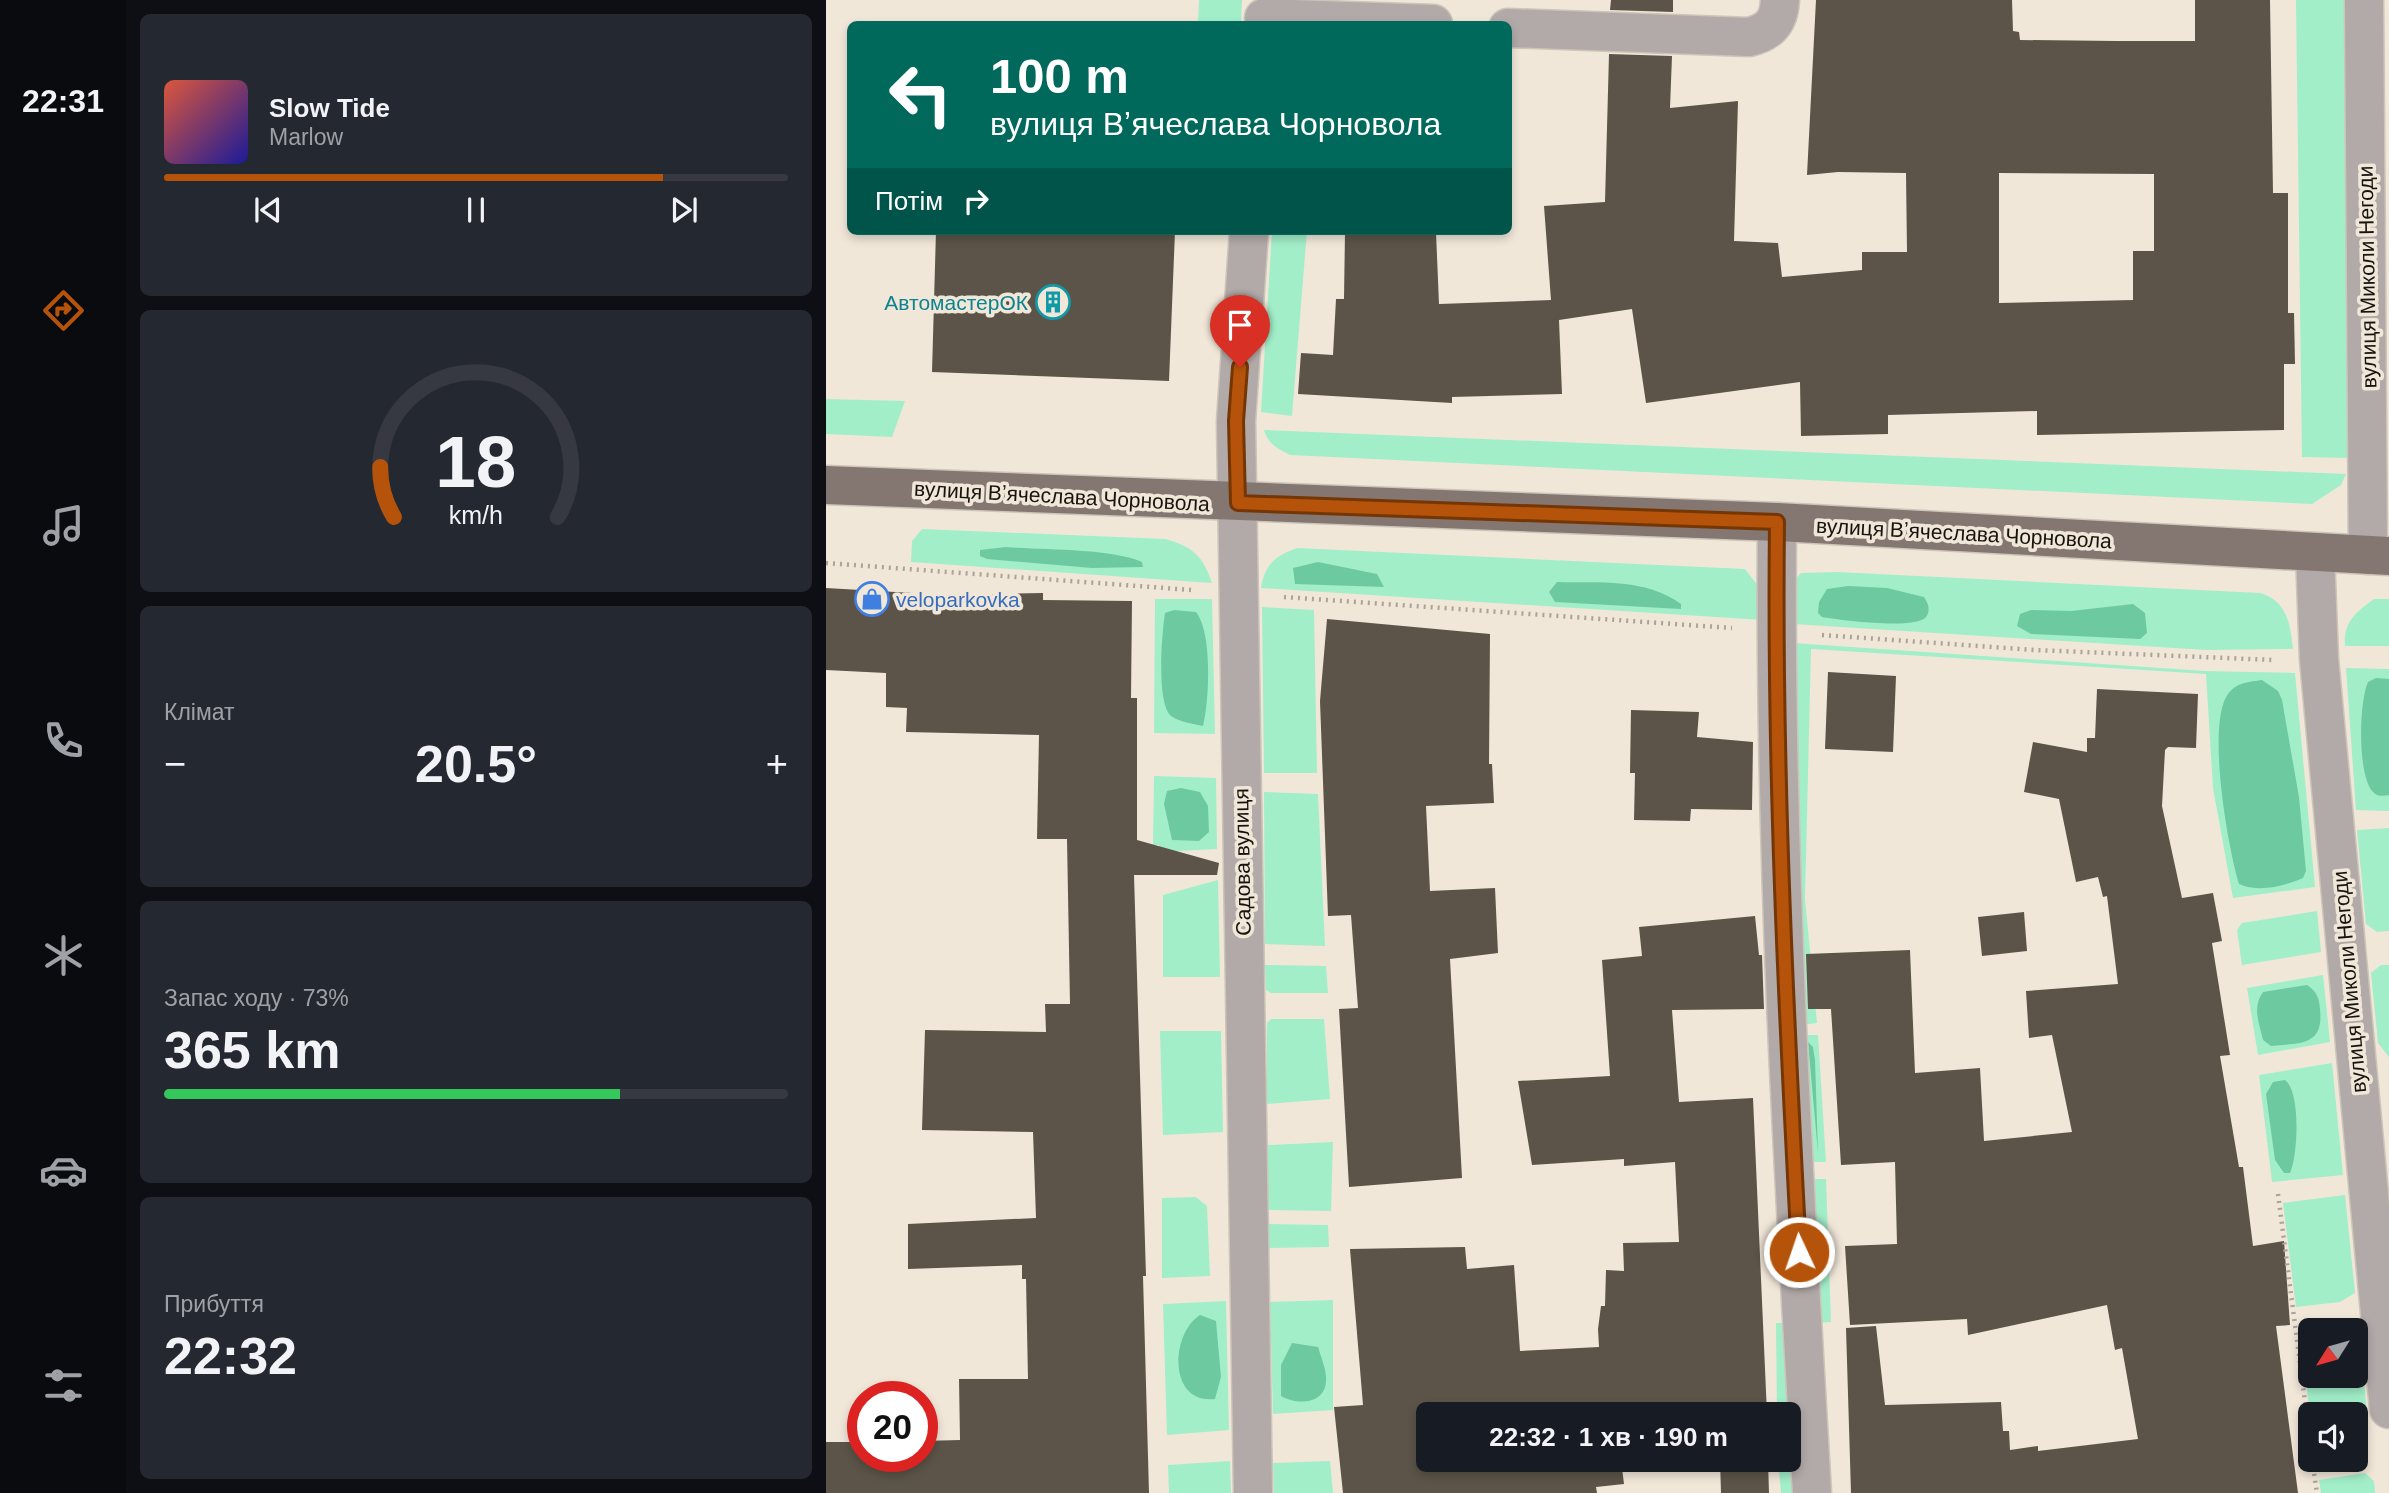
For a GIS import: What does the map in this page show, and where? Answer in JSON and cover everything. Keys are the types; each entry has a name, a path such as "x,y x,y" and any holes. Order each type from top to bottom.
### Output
{"main road":[{"name":"вулиця Вʼячеслава Чорновола","path":"826,485 1777,522 2315,554 2378,555"}],"street":[{"path":"1512,28 1749,37 1764,34 1775,23 1780,0"},
{"name":"вулиця Миколи Негоди","path":"2364,0 2378,555"},
{"path":"1264,14 1382,21"},
{"name":"Садова вулиця","path":"1249,235 1236,421 1253,1493"},
{"path":"1777,522 1776,632 1786,1022 1812,1493"},
{"name":"вулиця Миколи Негоди","path":"2315,554 2319,659 2389,1409"}],"path":[{"path":"826,563 1198,590"},
{"path":"1276,597 1734,629"},
{"path":"1820,635 2035,650 2280,660"},
{"path":"2278,1194 2305,1402"},
{"path":"2314,1472 2317,1493"}],"green space":[{"path":"1199,0 1242,0 1241,21 1198,21"},
{"path":"2296,0 2344,0 2348,458 2302,457"},
{"path":"1272,235 1307,235 1292,416 1261,412"},
{"path":"826,399 905,401 892,437 826,434"},
{"path":"1264,430 2346,474 2341,485 2312,504 1290,455 1271,442"},
{"path":"922,529 1165,539 1195,553 1205,565 1212,583 911,562 912,541"},
{"path":"1006,547 1113,554 1142,562 1143,567 1092,568 987,559 980,556 980,550"},
{"path":"1297,548 1745,569 1759,587 1763,620 1261,588 1265,573 1272,562"},
{"path":"1318,562 1377,574 1384,587 1295,584 1293,568"},
{"path":"1837,572 2260,593 2282,607 2293,649 2206,650 1793,624 1793,582 1801,573"},
{"path":"1557,582 1637,586 1667,596 1681,604 1681,609 1555,602 1549,592"},
{"path":"1848,586 1887,588 1924,597 1928,614 1919,621 1893,624 1822,617 1818,613 1819,602 1827,589"},
{"path":"1155,599 1212,599 1215,734 1154,733"},
{"path":"2374,599 2389,599 2389,646 2345,646 2346,630 2352,618"},
{"path":"2133,604 2145,613 2147,633 2140,639 2031,634 2017,626 2020,614 2031,610 2071,611"},
{"path":"1262,607 1314,610 1317,773 1264,773"},
{"path":"1174,610 1196,612 1205,636 1208,685 1203,726 1171,716 1163,697 1161,667 1165,613"},
{"path":"1793,643 2205,671 2295,673 2315,887 2233,898 2213,788 2206,674 1811,649 1805,899 1817,1023 1800,1025"},
{"path":"2346,668 2389,669 2389,811 2356,810"},
{"path":"2376,678 2389,679 2389,795 2383,796 2375,794 2368,783 2362,755 2361,721 2365,692 2368,682"},
{"path":"2262,680 2278,691 2282,700 2299,797 2306,871 2303,878 2280,886 2255,888 2239,884 2221,787 2219,731 2222,709 2228,694 2239,685"},
{"path":"1154,776 1216,778 1217,849 1159,852 1159,845 1153,845"},
{"path":"1181,788 1200,792 1208,806 1209,832 1199,841 1172,840 1164,804 1167,791"},
{"path":"1264,792 1318,794 1325,946 1265,944"},
{"path":"2389,828 2389,931 2377,932 2366,924 2357,830"},
{"path":"1218,880 1220,977 1163,977 1163,895"},
{"path":"2317,911 2321,952 2242,965 2237,930 2242,923"},
{"path":"1265,965 1326,966 1328,993 1271,993 1266,990"},
{"path":"2381,965 2389,965 2389,1057 2378,1043 2371,973"},
{"path":"2323,975 2330,1042 2258,1055 2247,988"},
{"path":"2307,985 2319,1001 2318,1030 2314,1036 2301,1043 2271,1046 2263,1040 2257,1015 2263,992"},
{"path":"1271,1019 1324,1019 1330,1099 1267,1104 1267,1023"},
{"path":"1160,1031 1221,1031 1223,1132 1163,1135"},
{"path":"1801,1035 1818,1035 1826,1162 1807,1162"},
{"path":"1808,1042 1813,1047 1815,1060 1818,1153"},
{"path":"2332,1063 2343,1175 2272,1182 2259,1075"},
{"path":"2285,1080 2294,1097 2296,1110 2295,1153 2290,1173 2284,1173 2275,1160 2266,1094 2273,1082"},
{"path":"1333,1142 1331,1211 1268,1210 1268,1145"},
{"path":"1808,1179 1826,1179 1831,1322 1815,1323"},
{"path":"2345,1195 2355,1293 2340,1302 2296,1307 2283,1203"},
{"path":"1196,1197 1207,1206 1210,1276 1162,1278 1162,1198"},
{"path":"1268,1224 1328,1225 1329,1247 1269,1248"},
{"path":"1333,1300 1333,1410 1273,1414 1270,1302"},
{"path":"1226,1301 1229,1430 1167,1435 1163,1304"},
{"path":"1200,1315 1216,1321 1221,1377 1215,1399 1200,1398 1189,1391 1182,1380 1179,1366 1183,1337 1190,1324"},
{"path":"1776,1323 1792,1323 1796,1402 1777,1402"},
{"path":"1292,1343 1318,1347 1326,1381 1321,1395 1315,1399 1302,1402 1281,1396 1281,1365"},
{"path":"2307,1388 2365,1388 2366,1402 2308,1402"},
{"path":"1230,1461 1231,1493 1169,1493 1168,1465"},
{"path":"1330,1461 1333,1493 1274,1493 1273,1463"},
{"path":"1779,1472 1800,1472 1801,1493 1781,1493"},
{"path":"2365,1473 2374,1481 2375,1493 2321,1493 2319,1480"}],"building":[{"path":"1611,0 1673,0 1673,12 1610,10"},
{"path":"1816,0 2012,0 2013,31 2019,32 2020,40 2195,41 2195,0 2270,0 2273,193 2288,193 2288,313 2294,313 2295,364 2284,364 2284,430 2037,435 2037,411 1888,415 1888,434 1801,436 1800,382 1646,403 1632,309 1559,320 1562,394 1452,397 1452,403 1298,394 1301,353 1333,355 1336,299 1344,299 1345,235 1436,235 1439,304 1551,300 1544,206 1605,202 1609,54 1672,56 1670,108 1738,101 1734,241 1778,243 1782,277 1862,270 1862,252 1907,252 1906,173 1838,172 1807,175","holes":["1999,173 2154,174 2154,251 2133,251 2133,300 1999,303"]},
{"name":"АвтомастерОК","path":"936,235 1175,235 1169,381 932,372"},
{"path":"826,588 947,595 1043,593 1043,600 1132,601 1131,698 1137,698 1137,840 1219,863 1217,875 1134,875 1146,1276 1143,1276 1149,1493 826,1493 826,1442 847,1442 847,1472 938,1472 938,1441 960,1440 959,1379 1028,1379 1026,1279 1022,1279 1022,1265 908,1269 908,1224 1036,1218 1033,1132 922,1130 925,1030 1046,1032 1045,1004 1070,1004 1067,839 1037,839 1039,735 906,732 907,708 886,707 886,673 826,670"},
{"path":"1327,619 1490,634 1489,764 1492,764 1494,803 1426,806 1430,891 1495,888 1498,953 1450,959 1462,1178 1349,1187 1339,1009 1358,1008 1351,915 1328,916 1320,701"},
{"path":"1828,672 1896,676 1893,752 1825,749"},
{"path":"2097,689 2198,694 2196,748 2168,747 2165,750 2162,806 2182,898 2213,893 2222,941 2212,943 2230,1055 2220,1056 2239,1167 2243,1167 2253,1246 2284,1241 2290,1325 2276,1326 2298,1493 1851,1493 1846,1328 1876,1326 1885,1405 2001,1402 2003,1431 2009,1431 2010,1450 2038,1446 2038,1451 2138,1439 2122,1348 2115,1350 2107,1305 1968,1335 1967,1319 1850,1325 1845,1246 1897,1244 1895,1162 1841,1165 1831,1009 1808,1009 1806,954 1910,950 1915,1073 1980,1068 1984,1141 2072,1132 2052,1035 2029,1038 2026,991 2118,984 2107,896 2103,897 2098,877 2076,882 2059,799 2024,792 2033,742 2087,752 2087,738 2095,738"},
{"path":"1631,710 1699,712 1697,737 1753,742 1752,810 1691,809 1690,821 1634,820 1635,773 1630,773"},
{"path":"2024,912 2027,951 1982,956 1978,917"},
{"path":"1755,916 1759,955 1762,955 1764,1009 1672,1010 1679,1102 1753,1098 1766,1402 1416,1402 1416,1472 1622,1472 1624,1484 1596,1487 1597,1493 1343,1493 1334,1407 1363,1405 1350,1249 1465,1247 1467,1269 1514,1265 1520,1351 1599,1347 1598,1329 1601,1306 1605,1306 1606,1270 1624,1271 1623,1243 1679,1242 1675,1162 1624,1166 1624,1159 1532,1165 1518,1081 1610,1076 1602,960 1642,956 1639,927"},
{"path":"1720,1472 1768,1472 1769,1493 1721,1493"}],"place":[{"name":"АвтомастерОК","path":"1053,302"},
{"name":"veloparkovka","path":"872,599"}],"route":[{"path":"1240,367 1236,421 1238,503 1777,522 1776,632 1786,1022 1799,1252"}]}
